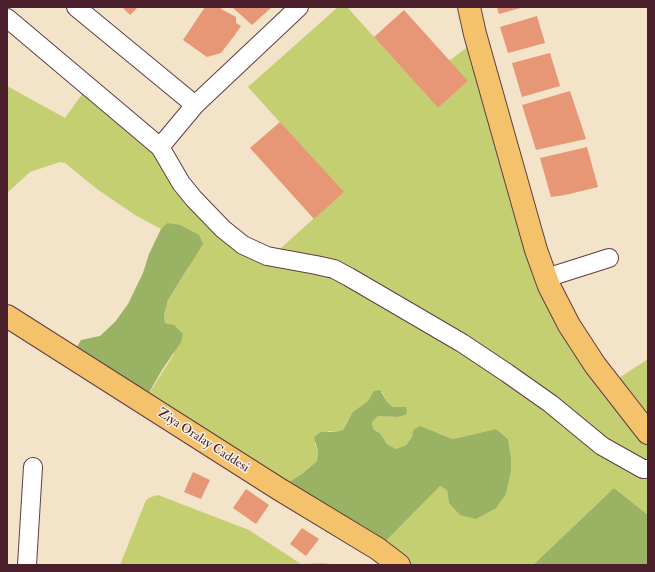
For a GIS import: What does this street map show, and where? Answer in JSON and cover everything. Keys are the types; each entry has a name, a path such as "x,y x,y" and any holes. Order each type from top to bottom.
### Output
{"main road":[{"path":"469,7 475,34 532,235 549,286 573,332 595,365 648,433"},
{"name":"Ziya Oralay Caddesi","path":"7,316 279,489 378,549 399,565"}],"street":[{"path":"76,7 195,105"},
{"path":"160,147 195,105 299,7"},
{"path":"7,18 160,147 181,183 194,199 223,229 243,246 267,256 316,265 334,270 349,277 462,343 551,404 602,446 643,469 648,469"},
{"path":"546,278 609,258"},
{"path":"27,565 33,467"}],"green space":[{"path":"338,7 347,7 438,108 468,81 449,61 477,40 536,250 610,384 648,359 648,515 614,488 533,565 399,565 378,549 440,486 447,490 449,503 506,494 511,471 511,458 508,439 496,429 453,439 439,433 413,430 412,437 406,445 396,449 387,444 380,433 374,430 372,422 378,416 398,417 406,415 407,412 405,407 393,407 387,402 382,392 362,405 347,422 343,430 335,432 329,431 315,443 318,451 317,461 303,473 279,489 143,403 174,354 170,324 165,323 164,315 168,300 189,267 167,223 161,229 135,215 97,189 65,163 60,162 30,172 7,193 7,86 65,118 88,86 160,147 194,199 271,257 343,192 248,87"},
{"path":"167,223 180,225 199,235 203,244 168,300 164,315 165,323 174,325 183,334 181,342 162,370 143,403 71,357 81,340 100,336 115,322 128,304 143,273 149,254 161,229"},
{"path":"380,390 387,402 393,407 406,407 406,415 398,417 378,416 372,422 374,430 380,433 387,444 396,449 406,445 412,437 413,430 420,426 453,439 496,429 508,439 511,458 511,471 506,494 496,508 476,519 460,515 449,503 447,490 440,486 378,549 279,489 303,473 317,461 318,451 314,437 321,432 335,432 343,430 353,412 368,401 374,391"},
{"path":"614,488 648,515 648,565 533,565"},
{"path":"158,495 249,530 301,564 323,563 334,565 120,565 146,500"}],"building":[{"path":"122,7 138,7 130,15"},
{"path":"205,7 222,7 221,9 236,17 236,23 241,26 221,53 207,57 183,40"},
{"path":"232,7 272,7 252,25"},
{"path":"497,7 524,7 499,14"},
{"path":"404,10 468,81 438,108 374,37"},
{"path":"537,16 545,43 508,53 500,27"},
{"path":"550,53 560,86 522,97 512,63"},
{"path":"570,91 586,139 536,150 522,105"},
{"path":"280,122 344,192 314,219 250,148"},
{"path":"587,147 598,187 551,197 540,158"},
{"path":"193,472 210,480 201,499 184,492"},
{"path":"246,489 269,505 256,524 233,508"},
{"path":"302,528 319,539 306,556 290,544"}]}
